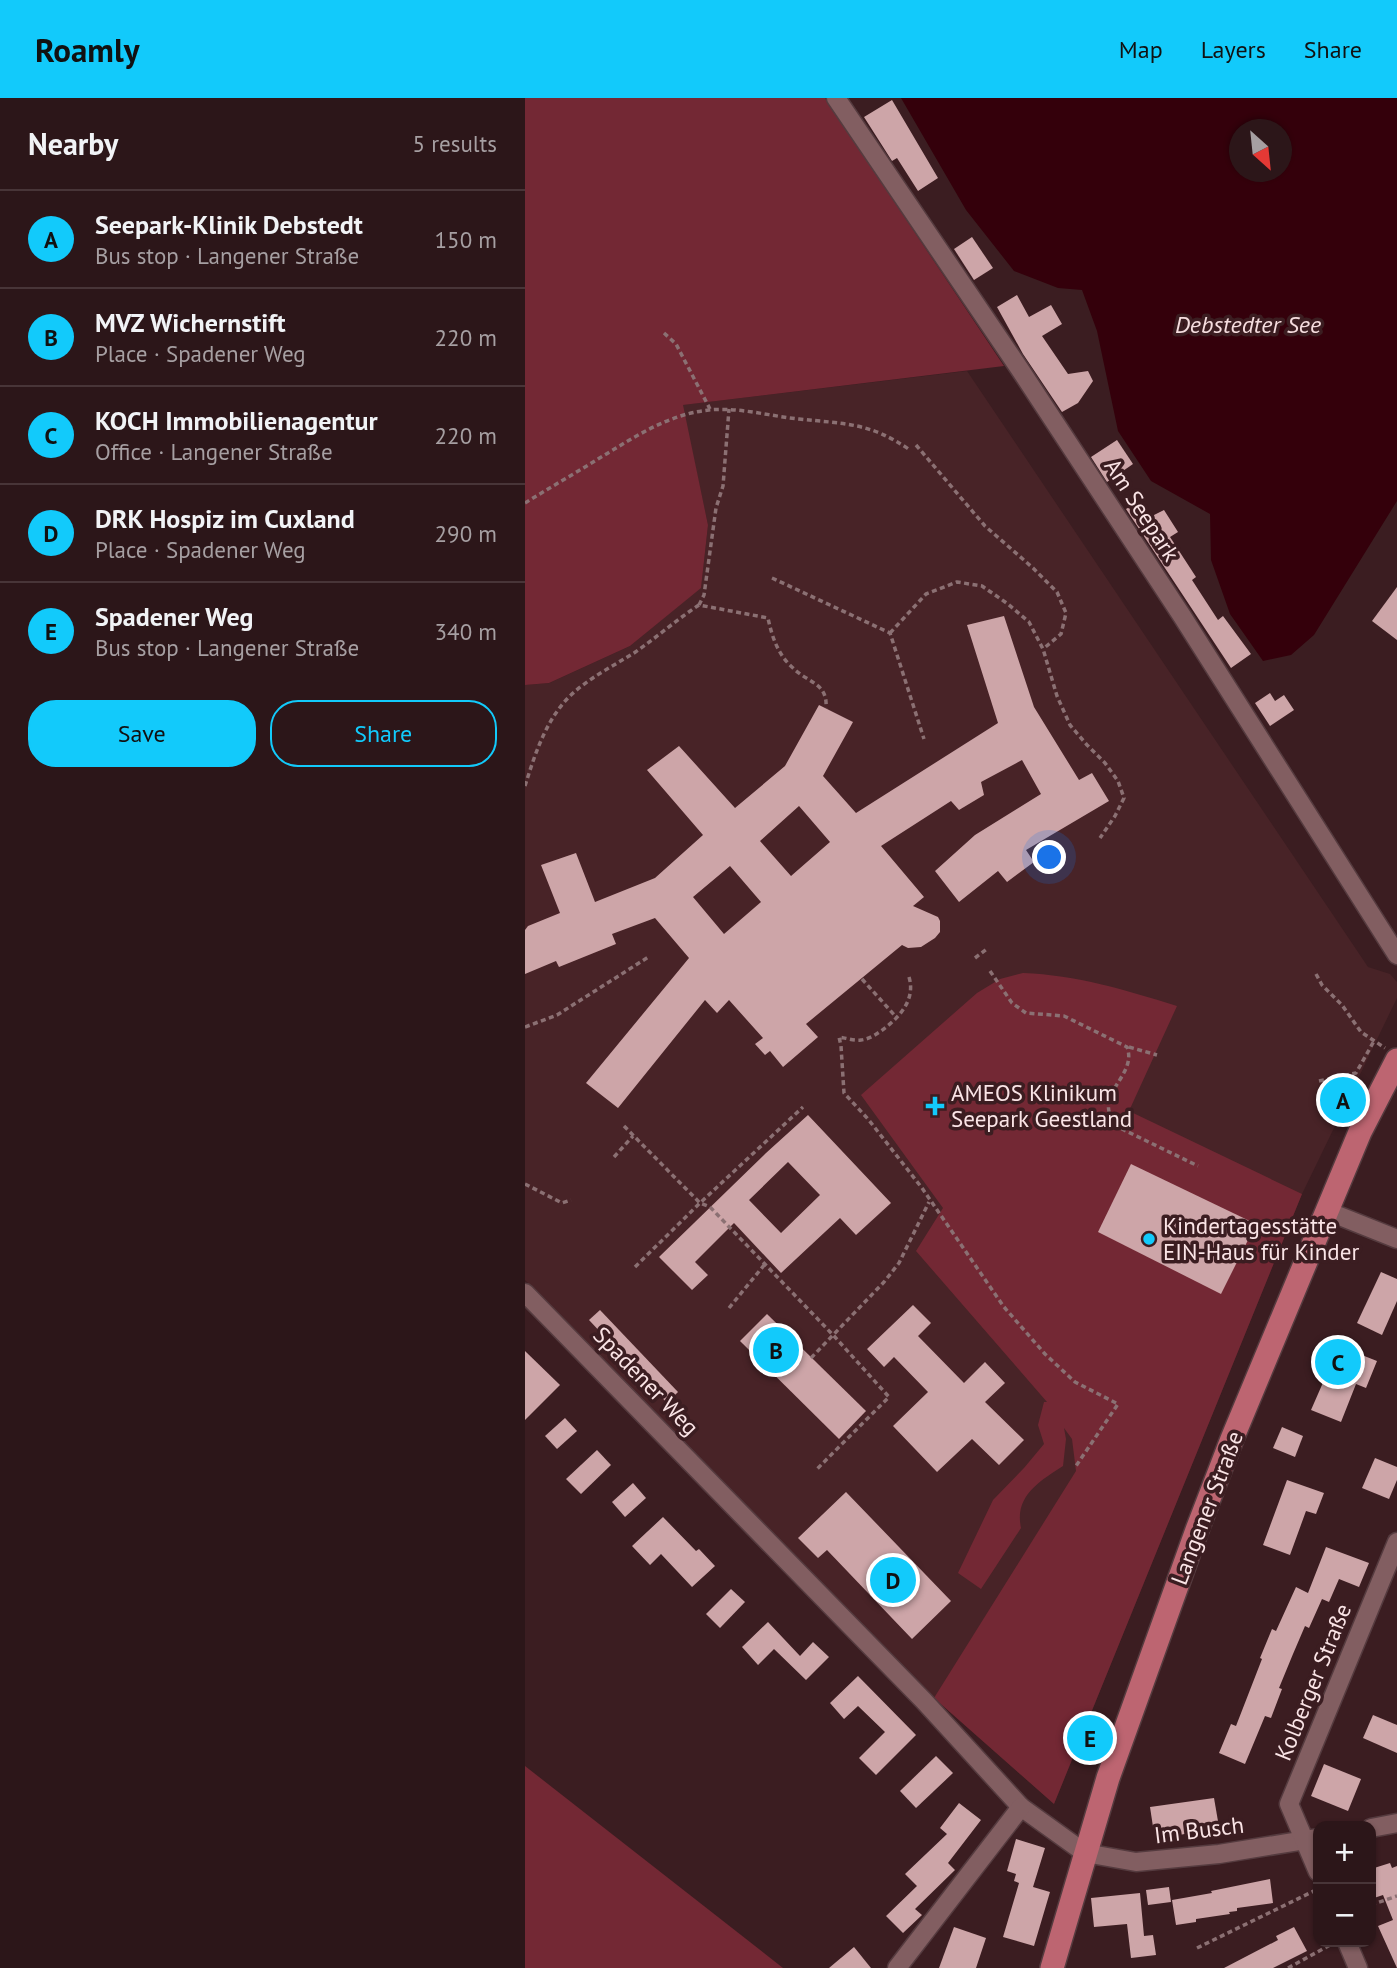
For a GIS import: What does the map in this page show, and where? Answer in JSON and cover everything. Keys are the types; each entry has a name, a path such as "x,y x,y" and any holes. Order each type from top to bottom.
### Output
{"main road":[{"name":"Langener Straße","path":"1052,1968 1115,1757 1197,1530 1391,1054"}],"street":[{"name":"Am Seepark","path":"836,98 1019,368 1397,955"},
{"path":"1327,1211 1397,1239"},
{"name":"Spadener Weg","path":"525,1293 924,1700 1021,1807 1085,1853"},
{"name":"Kolberger Straße","path":"1312,1839 1289,1804 1397,1542"},
{"path":"897,1968 1021,1807"},
{"path":"1376,1827 1397,1823"},
{"name":"Im Busch","path":"1085,1853 1136,1862 1219,1854 1312,1839"},
{"path":"1349,1947 1358,1968"}],"path":[{"path":"664,333 676,344 711,410"},
{"path":"525,786 550,723 571,695 699,605 704,595 716,508 723,486 729,409"},
{"path":"525,503 635,436 679,416 711,410 729,409 854,424 876,431 910,450"},
{"path":"916,445 985,526 1057,592 1066,612 1061,635 1043,649"},
{"path":"772,578 890,633 924,739"},
{"path":"890,633 926,594 957,582 982,586 1029,622 1043,649 1062,710 1070,725 1118,780 1123,798 1100,838"},
{"path":"699,605 768,618 779,652 792,667 823,688 827,698 826,708"},
{"path":"975,958 988,948"},
{"path":"525,1027 557,1015 650,956"},
{"path":"990,971 1012,1003 1026,1013 1064,1016 1127,1047 1157,1055"},
{"path":"1316,974 1361,1032 1391,1054"},
{"path":"909,977 912,985 909,997 906,1007 897,1018 871,1037 860,1040 839,1037 844,1093 922,1188 1004,1307 1045,1354 1075,1382 1118,1404 1076,1466"},
{"path":"862,979 897,1018"},
{"path":"1319,1082 1356,1073 1374,1041"},
{"path":"1127,1047 1130,1054 1126,1066 1109,1100 1108,1113 1113,1122 1198,1166"},
{"path":"635,1267 803,1108"},
{"path":"624,1126 700,1203 710,1207 765,1263 889,1397 816,1470"},
{"path":"614,1157 633,1136"},
{"path":"525,1184 562,1203 571,1200"},
{"path":"811,1358 899,1263 930,1202"},
{"path":"729,1308 765,1263"},
{"path":"1196,1948 1313,1891"},
{"path":"1376,1903 1397,1896"},
{"path":"1288,1968 1328,1947"}],"shaded area":[{"path":"525,98 825,98 1004,366 683,405 708,525 701,588 630,646 549,683 525,685"},
{"name":"AMEOS Klinikum Seepark Geestland","path":"967,371 1368,967 1390,974 1397,982 1397,998 1302,1194 1054,1804 934,1698 525,1280 525,685 549,683 630,646 701,587 708,525 682,405"},
{"path":"1023,973 1082,980 1177,1006 1129,1111 1302,1194 1054,1804 934,1698 1076,1471 1072,1439 1064,1428 1066,1439 1063,1466 1038,1484 1025,1498 1021,1507 1021,1528 981,1589 958,1573 993,1500 1044,1444 1038,1425 1044,1402 1047,1402 916,1251 943,1208 861,1095 977,993 1000,979"},
{"path":"525,1766 783,1968 525,1968"}],"water":[{"name":"Debstedter See","path":"901,98 1397,98 1397,501 1314,635 1291,655 1263,661 1230,614 1211,560 1210,514 1151,481 1118,431 1097,331 1082,290 1058,288 1014,271 966,210"}],"building":[{"path":"892,100 938,178 918,191 897,158 892,161 864,117"},
{"path":"972,237 993,268 974,280 954,249"},
{"path":"1017,295 1029,317 1051,305 1062,324 1042,336 1068,374 1088,371 1093,381 1078,403 1062,412 1023,354 997,307"},
{"path":"1117,440 1133,464 1107,482 1091,457"},
{"path":"1140,501 1150,517 1164,510 1178,532 1170,537 1196,577 1192,580 1218,620 1223,616 1251,654 1231,668 1126,509"},
{"path":"1397,587 1397,640 1372,621"},
{"path":"1004,616 1034,707 1079,780 1092,773 1109,801 1026,850 1034,862 1007,882 998,871 959,902 935,871 975,835 1041,794 1022,760 981,782 984,795 959,810 951,801 881,846 924,897 913,906 938,917 940,932 935,938 921,947 908,948 902,945 806,1024 818,1037 783,1067 770,1051 765,1055 755,1044 763,1038 729,1000 717,1013 705,1000 618,1108 586,1083 689,958 655,918 612,934 616,944 559,967 556,961 525,974 525,930 528,926 560,913 541,865 576,853 595,902 655,878 703,835 647,770 679,746 735,808 785,766 819,705 853,722 823,776 856,813 998,723 967,625","holes":["799,806 830,842 791,876 760,841","730,866 761,902 724,934 693,897"]},
{"path":"1270,693 1275,701 1284,695 1294,710 1270,726 1255,703"},
{"path":"808,1115 891,1203 856,1235 840,1218 781,1273 734,1223 695,1262 708,1275 692,1290 659,1257","holes":["788,1162 820,1195 781,1233 749,1200"]},
{"path":"1131,1164 1256,1224 1221,1294 1098,1232"},
{"path":"1381,1272 1397,1279 1397,1301 1382,1335 1357,1323"},
{"path":"913,1305 931,1323 918,1336 964,1383 985,1362 1005,1383 985,1402 1024,1440 999,1465 972,1439 937,1472 893,1426 928,1392 894,1357 884,1367 867,1349"},
{"path":"600,1310 678,1392 667,1403 589,1320"},
{"path":"767,1314 866,1411 839,1439 740,1341"},
{"path":"1339,1346 1377,1361 1366,1388 1356,1384 1341,1422 1311,1410"},
{"path":"525,1351 560,1385 525,1420"},
{"path":"565,1418 577,1431 557,1449 545,1436"},
{"path":"1282,1427 1303,1436 1295,1457 1273,1448"},
{"path":"597,1450 611,1465 581,1494 566,1479"},
{"path":"1375,1458 1397,1467 1397,1480 1389,1499 1362,1488"},
{"path":"1287,1480 1324,1493 1316,1514 1306,1511 1290,1555 1263,1545"},
{"path":"633,1483 646,1498 625,1517 612,1502"},
{"path":"846,1492 951,1601 912,1639 827,1550 818,1558 798,1538"},
{"path":"663,1517 696,1551 699,1549 715,1566 692,1587 661,1554 650,1565 632,1546"},
{"path":"1326,1547 1369,1563 1359,1587 1339,1579 1329,1602 1322,1599 1309,1628 1305,1626 1293,1654 1279,1688 1282,1689 1271,1718 1265,1716 1245,1764 1219,1753 1231,1724 1236,1726 1272,1629 1276,1631 1296,1587 1308,1593"},
{"path":"731,1589 745,1602 720,1628 706,1614"},
{"path":"768,1622 800,1656 813,1642 829,1657 806,1680 774,1649 758,1665 742,1647"},
{"path":"858,1676 916,1735 876,1775 859,1758 885,1732 858,1706 844,1719 830,1703"},
{"path":"1373,1715 1397,1725 1397,1753 1363,1738"},
{"path":"936,1756 953,1773 916,1808 900,1791"},
{"path":"1324,1764 1361,1779 1348,1811 1311,1796"},
{"path":"1214,1798 1219,1827 1155,1840 1150,1807"},
{"path":"959,1803 981,1820 948,1863 955,1870 915,1909 922,1915 903,1933 886,1916 917,1886 905,1874 947,1834 940,1828"},
{"path":"1016,1839 1045,1848 1033,1887 1050,1892 1034,1946 1003,1937 1019,1883 1014,1881 1016,1874 1007,1871"},
{"path":"1390,1863 1392,1868 1397,1866 1397,1968 1378,1926 1393,1920 1383,1895 1376,1897 1376,1867"},
{"path":"1270,1879 1273,1903 1237,1908 1237,1911 1229,1912 1230,1914 1176,1925 1172,1900"},
{"path":"1169,1887 1171,1902 1148,1905 1146,1890"},
{"path":"1140,1893 1144,1936 1153,1935 1156,1955 1131,1958 1127,1924 1094,1927 1091,1898"},
{"path":"954,1927 986,1938 976,1968 939,1968"},
{"path":"1294,1927 1307,1951 1273,1968 1224,1968 1278,1940 1276,1936"},
{"path":"854,1947 871,1968 829,1968"}],"place":[{"name":"Seepark-Klinik Debstedt","path":"1343,1100"},
{"name":"AMEOS Klinikum Seepark Geestland","path":"935,1106"},
{"name":"Kindertagesstätte EIN-Haus für Kinder","path":"1149,1239"},
{"name":"MVZ Wichernstift","path":"776,1350"},
{"name":"KOCH Immobilienagentur","path":"1338,1362"},
{"name":"DRK Hospiz im Cuxland","path":"893,1580"},
{"name":"Spadener Weg","path":"1090,1738"}]}
